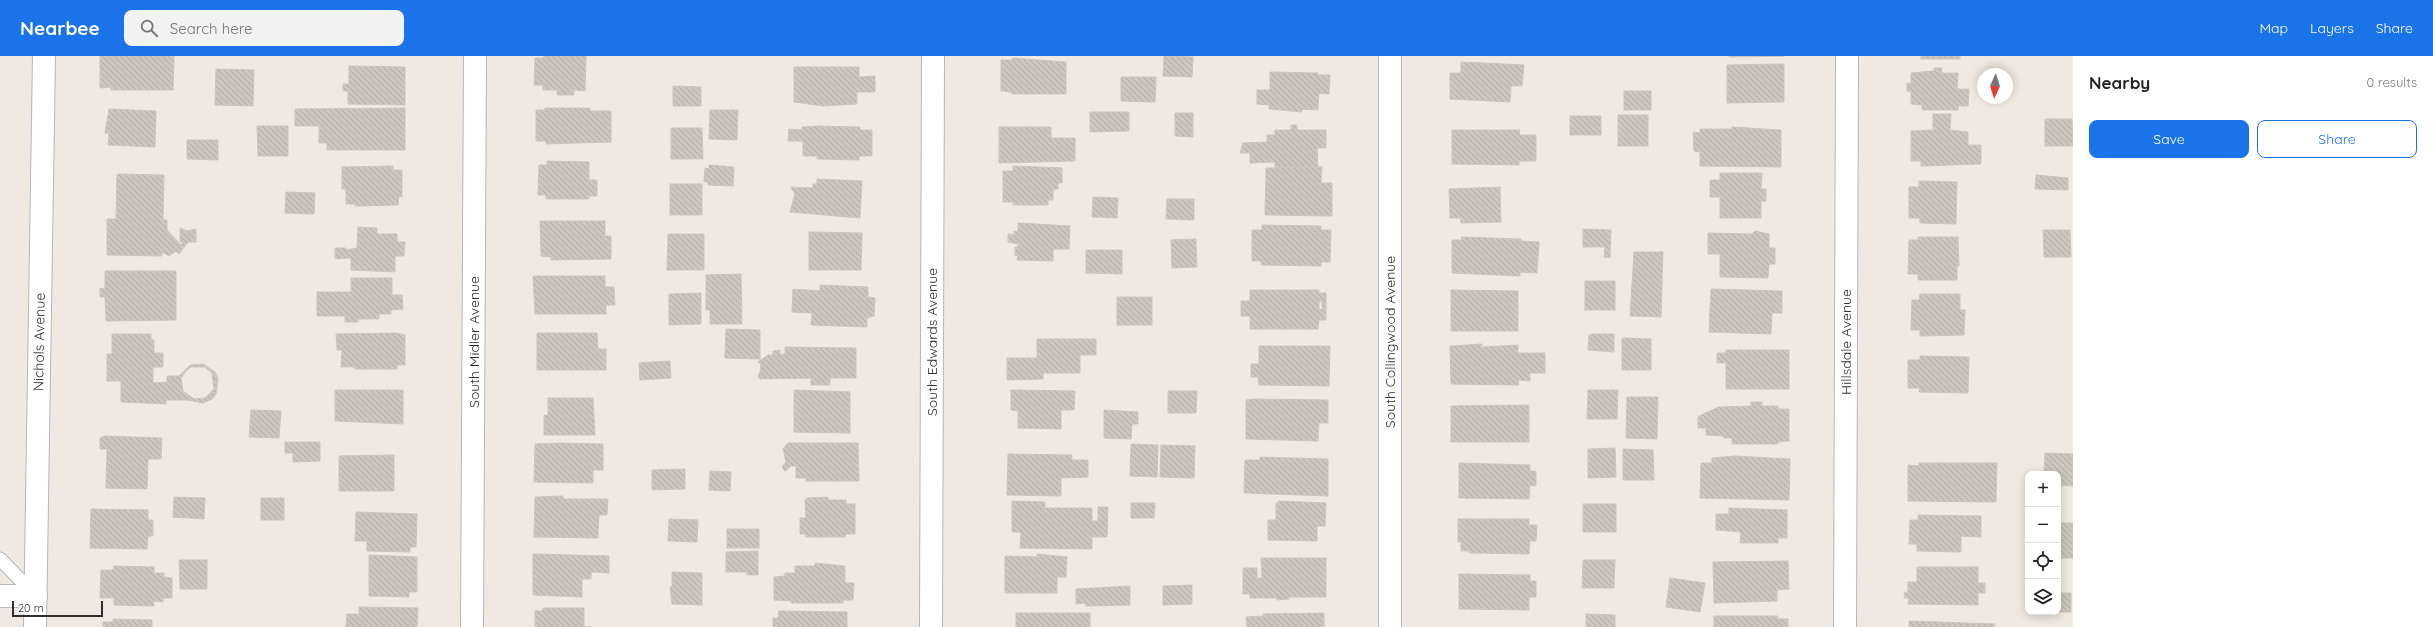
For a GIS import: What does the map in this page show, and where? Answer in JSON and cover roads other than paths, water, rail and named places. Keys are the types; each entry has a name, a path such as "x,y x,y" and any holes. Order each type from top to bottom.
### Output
{"street":[{"name":"Nichols Avenue","path":"35,627 44,56"},
{"name":"South Midler Avenue","path":"472,627 475,56"},
{"name":"South Edwards Avenue","path":"931,627 933,56"},
{"name":"South Collingwood Avenue","path":"1390,56 1390,627"},
{"name":"Hillsdale Avenue","path":"1845,627 1847,56"},
{"path":"0,596 36,596"}],"lane":[{"path":"0,559 36,596"}]}
